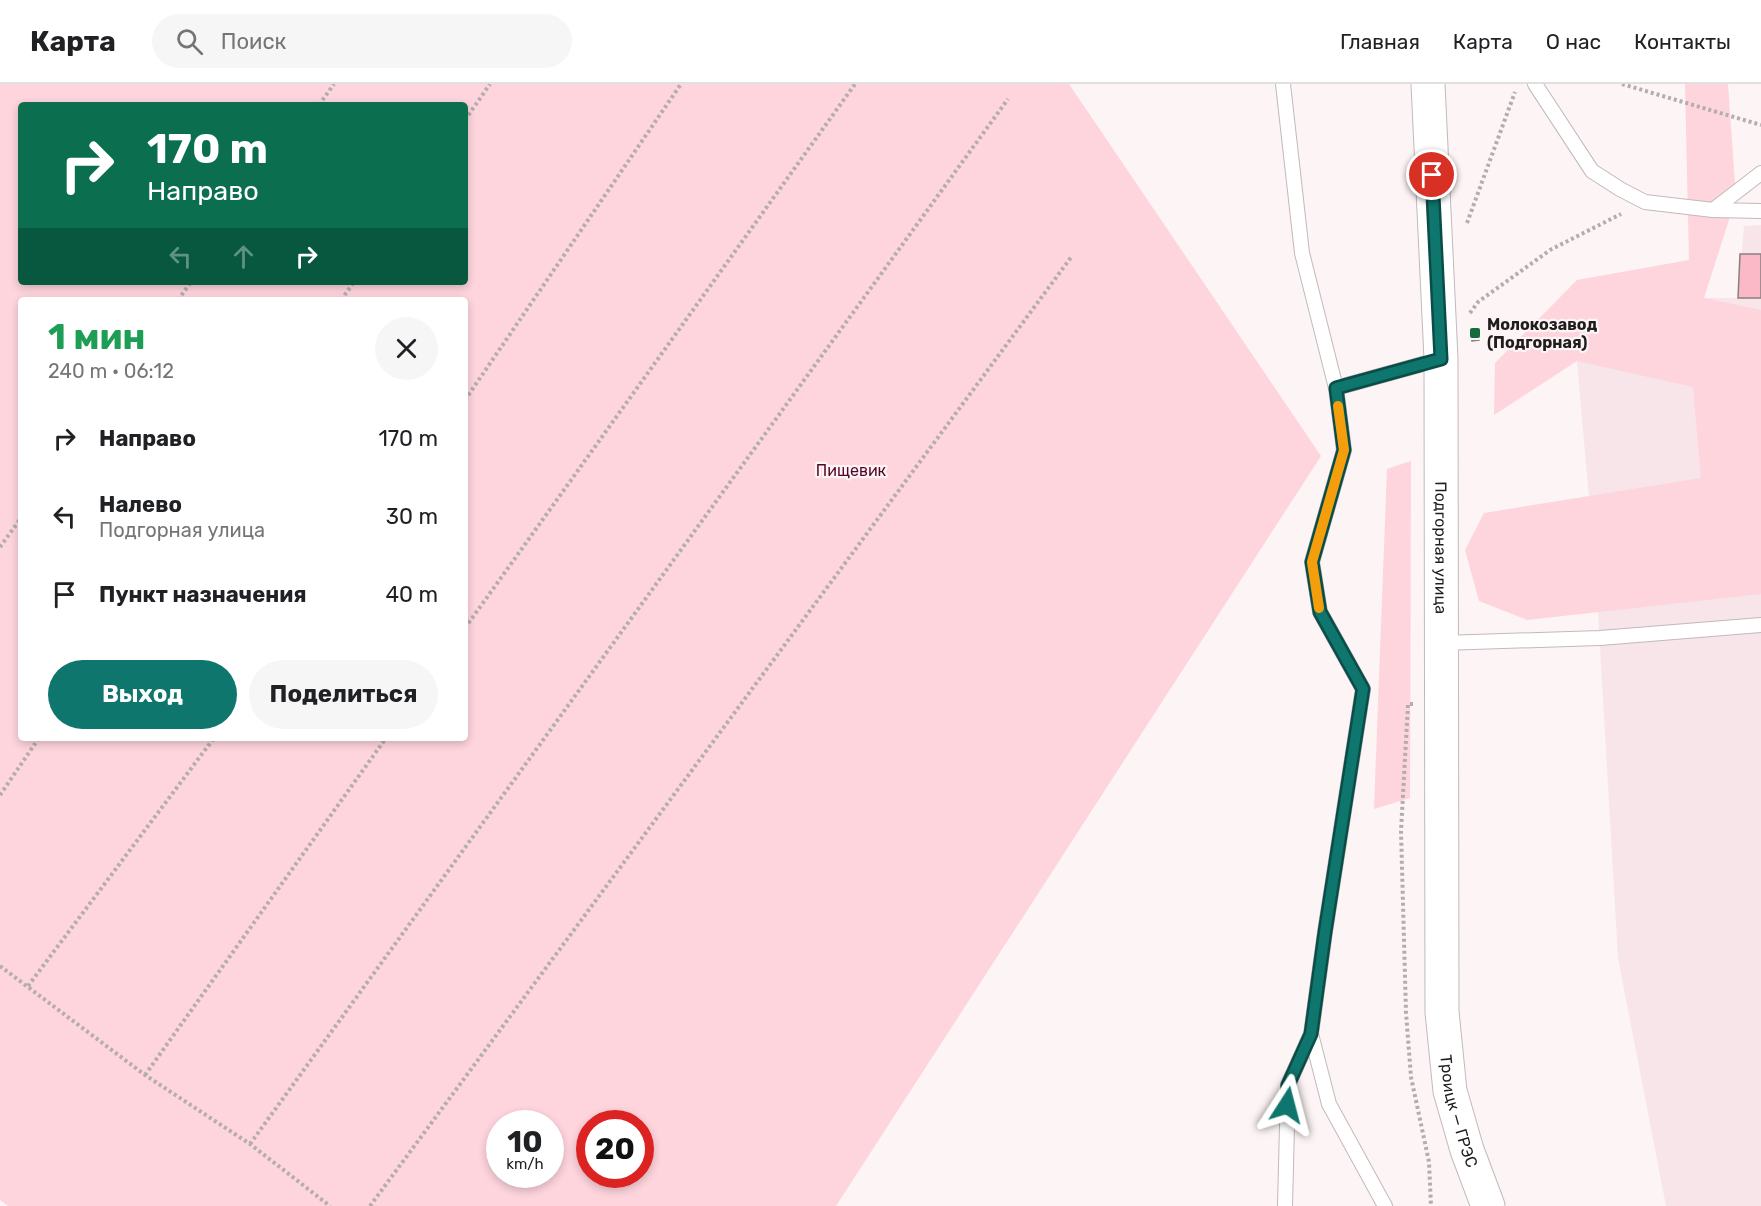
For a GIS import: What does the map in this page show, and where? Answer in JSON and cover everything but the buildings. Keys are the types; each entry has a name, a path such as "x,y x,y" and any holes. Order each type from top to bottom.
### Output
{"street":[{"name":"Подгорная улица","path":"1428,84 1441,346 1442,1012"},
{"name":"Троицк — ГРЭС","path":"1442,1012 1450,1091 1467,1150 1488,1206"}],"lane":[{"path":"1282,84 1302,253 1336,388 1344,450 1312,562 1320,612 1363,689 1311,1034 1288,1085 1285,1206"},
{"path":"1535,84 1592,171 1620,189 1645,202 1713,210 1761,212"},
{"path":"1713,210 1761,173"},
{"path":"1336,388 1441,346"},
{"path":"1442,643 1600,638 1761,625"},
{"path":"1311,1034 1329,1104 1384,1206"}],"path":[{"path":"321,102 334,84"},
{"path":"468,116 490,84"},
{"path":"468,396 681,84"},
{"path":"468,624 855,84"},
{"path":"1466,229 1471,209 1518,84"},
{"path":"1622,84 1761,125"},
{"path":"250,1144 1008,99"},
{"path":"1441,346 1478,302 1550,250 1645,202"},
{"path":"370,1206 1072,255"},
{"path":"0,547 18,522"},
{"path":"0,795 37,741"},
{"path":"27,986 212,741"},
{"path":"145,1075 384,741"},
{"path":"0,966 145,1075 250,1144 330,1206"}],"shaded area":[{"path":"1761,225 1761,1206 1666,1206 1618,958 1596,578 1577,361 1704,298 1738,298 1744,226"}],"green space":[{"name":"Пищевик","path":"0,84 1069,84 1321,456 836,1206 8,1206 0,1200"},
{"path":"1685,84 1728,84 1736,198 1704,298 1761,310 1761,594 1527,620 1479,601 1465,550 1484,513 1701,478 1693,387 1577,361 1494,415 1495,363 1577,280 1689,260"},
{"path":"1411,461 1410,798 1374,809 1387,469"}],"slow traffic":[{"path":"1319,608 1312,562 1344,450 1338,406"}],"place":[{"name":"Молокозавод (Подгорная)","path":"1475,333"}],"route":[{"path":"1287,1105 1288,1085 1311,1034 1363,689 1320,612 1312,562 1344,450 1336,388 1441,359 1432,175"}]}
